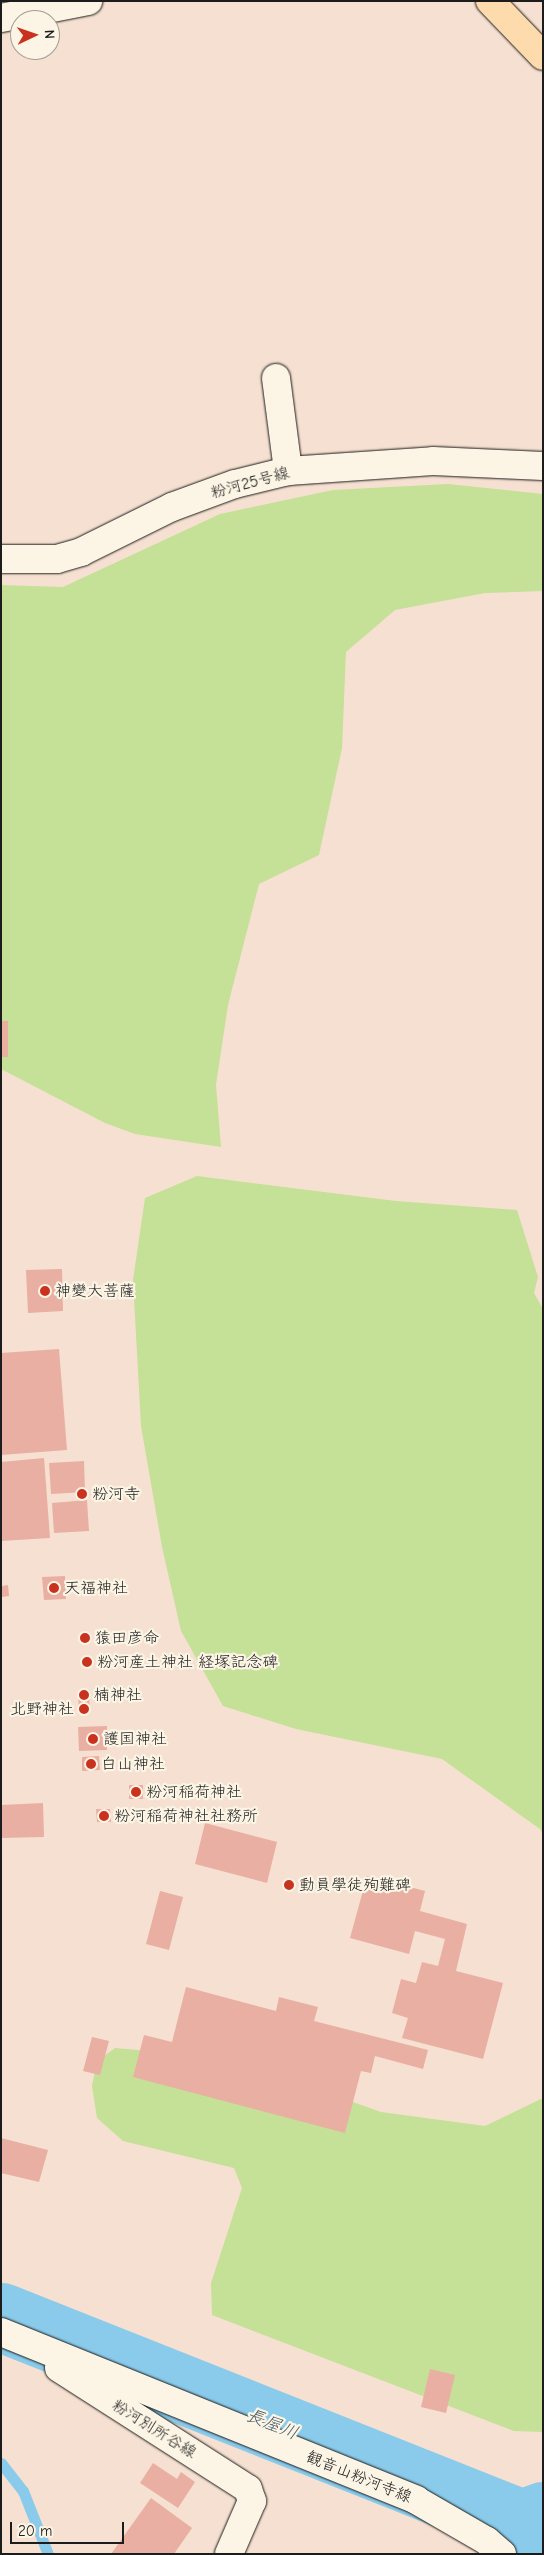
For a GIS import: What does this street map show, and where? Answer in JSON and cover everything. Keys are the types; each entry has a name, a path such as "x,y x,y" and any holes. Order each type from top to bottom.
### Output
{"main road":[{"path":"490,1 540,52"}],"street":[{"path":"1,18 88,1"},
{"path":"276,378 288,471"},
{"name":"粉河25号線","path":"1,559 57,559 81,552 172,507 235,484 288,471 433,462 543,466"},
{"name":"粉河別所谷線","path":"1,2332 41,2349 64,2374 248,2489 252,2501 229,2554"},
{"name":"観音山粉河寺線","path":"41,2349 416,2500 487,2541 502,2554"}],"green space":[{"path":"448,484 543,494 543,591 485,593 395,610 346,652 342,748 319,855 259,884 228,1005 216,1085 221,1147 135,1134 105,1123 1,1069 1,585 63,587 220,514 333,490"},
{"path":"197,1176 396,1201 517,1210 538,1277 534,1293 543,1309 543,1834 540,1829 442,1759 296,1729 223,1706 181,1631 162,1547 141,1426 133,1280 145,1198"},
{"path":"115,2048 160,2052 274,2074 381,2112 485,2126 543,2098 543,2432 514,2431 212,2315 211,2283 242,2188 234,2168 123,2141 97,2118 92,2086 97,2061"}],"building":[{"path":"1,1021 8,1021 8,1057 1,1057"},
{"name":"神變大菩薩","path":"62,1269 63,1311 28,1313 26,1270"},
{"path":"59,1349 67,1450 1,1455 1,1353"},
{"path":"44,1458 50,1538 1,1541 1,1462"},
{"path":"84,1461 85,1492 51,1494 49,1463"},
{"path":"87,1500 89,1531 54,1533 52,1503"},
{"name":"天福神社","path":"65,1576 66,1599 44,1600 42,1577"},
{"path":"8,1585 9,1596 2,1597 2,1586"},
{"path":"78,1692 89,1692 90,1713 79,1713"},
{"name":"護国神社","path":"107,1726 107,1750 79,1751 78,1727"},
{"name":"白山神社","path":"99,1756 100,1770 82,1771 82,1757"},
{"name":"粉河稲荷神社","path":"129,1785 143,1785 143,1799 129,1799"},
{"path":"43,1803 44,1837 1,1838 1,1805"},
{"name":"粉河稲荷神社社務所","path":"96,1809 110,1809 111,1822 97,1822"},
{"path":"205,1823 277,1842 267,1883 195,1864"},
{"path":"367,1876 425,1891 420,1911 467,1924 456,1971 503,1983 483,2059 402,2038 408,2018 392,2013 401,1979 416,1983 422,1962 438,1966 445,1939 415,1931 409,1954 350,1938"},
{"path":"160,1891 183,1897 169,1950 146,1944"},
{"path":"186,1987 276,2011 279,1997 318,2007 314,2021 428,2050 423,2069 375,2056 371,2073 361,2071 345,2133 133,2077 144,2035 172,2042"},
{"path":"92,2037 109,2041 100,2075 83,2071"},
{"path":"1,2138 48,2150 39,2182 1,2173"},
{"path":"430,2369 455,2375 446,2413 421,2407"},
{"path":"153,2463 177,2479 181,2472 195,2482 178,2508 140,2483"},
{"path":"151,2498 192,2528 174,2554 111,2554"}],"waterway":[{"name":"長屋川","path":"1,2317 522,2524 543,2516"},
{"path":"1,2463 23,2491 48,2554"}],"place":[{"name":"神變大菩薩","path":"45,1291"},
{"name":"粉河寺","path":"82,1494"},
{"name":"天福神社","path":"54,1588"},
{"name":"猿田彦命","path":"85,1638"},
{"name":"粉河産土神社 経塚記念碑","path":"87,1662"},
{"name":"楠神社","path":"84,1695"},
{"name":"北野神社","path":"84,1709"},
{"name":"護国神社","path":"93,1739"},
{"name":"白山神社","path":"91,1764"},
{"name":"粉河稲荷神社","path":"136,1792"},
{"name":"粉河稲荷神社社務所","path":"104,1816"},
{"name":"動員學徒殉難碑","path":"289,1885"}]}
